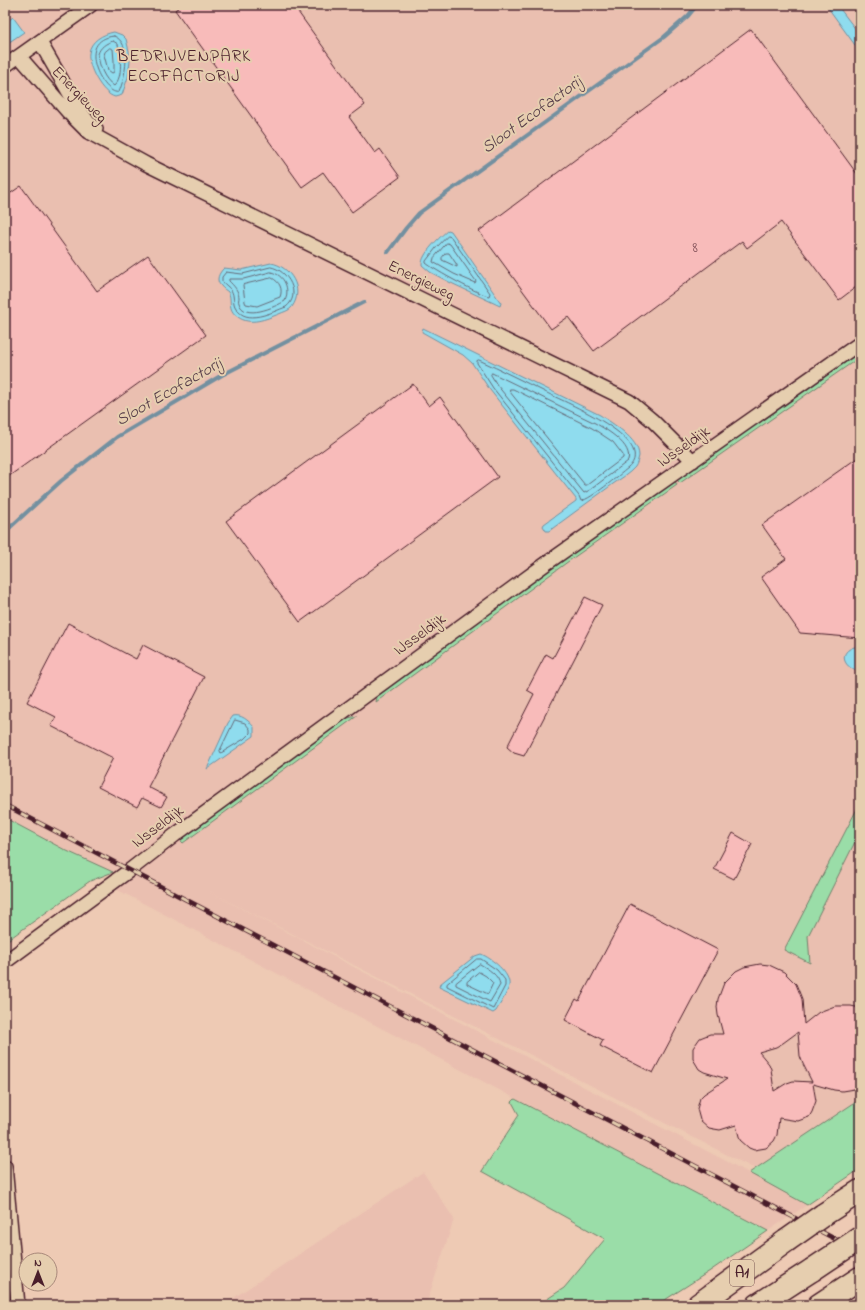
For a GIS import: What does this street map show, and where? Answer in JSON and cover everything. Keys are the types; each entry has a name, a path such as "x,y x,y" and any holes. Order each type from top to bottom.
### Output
{"highway":[{"name":"A1","path":"698,1305 786,1241 860,1191"},
{"name":"A1","path":"758,1305 860,1238"},
{"path":"819,1305 853,1283"}],"street":[{"path":"5,66 91,5"},
{"name":"Energieweg","path":"40,42 88,122 120,151"},
{"name":"Energieweg","path":"19,56 68,112 88,132 120,151 629,401 653,421 693,461"},
{"name":"IJsseldijk","path":"5,962 175,835 535,572 860,343"},
{"path":"5,1166 18,1305"}],"shaded area":[{"path":"5,5 860,5 860,1122 773,1178 208,891 749,1173 807,1205 768,1231 114,888 131,874 120,868 113,872 67,851 5,818","holes":["138,855 149,860 138,869 127,863"]},
{"path":"423,1172 454,1219 426,1305 223,1305"}],"green space":[{"path":"860,352 860,357 680,483 677,480"},
{"path":"675,481 677,485 573,558 376,702 377,697 380,694 586,543"},
{"path":"357,716 183,843 180,840 305,740 348,718"},
{"path":"860,803 860,832 808,936 810,963 784,950"},
{"path":"5,818 67,851 113,872 90,881 5,942"},
{"path":"515,1099 768,1231 657,1305 538,1305 564,1288 605,1239 482,1171 519,1115 512,1102"},
{"path":"860,1099 860,1169 807,1205 749,1173"}],"water":[{"path":"826,5 837,5 860,35 860,52"},
{"path":"13,17 24,32 5,45 5,23"},
{"path":"114,32 122,35 126,39 130,61 128,77 122,95 115,97 105,91 96,79 90,65 89,58 90,49 94,42 106,34"},
{"path":"448,230 451,231 501,303 500,306 449,282 430,272 422,265 428,251"},
{"path":"271,263 284,269 294,279 297,293 296,300 289,310 274,316 258,321 243,320 232,311 228,292 219,284 219,274 224,268 241,270"},
{"path":"423,328 600,415 611,422 624,432 635,444 639,456 635,467 549,531 546,531 543,526 544,524 576,501 576,499 490,390 472,363 463,355 422,332"},
{"path":"860,646 860,672 853,670 848,666 844,658 848,650 853,647"},
{"path":"233,716 242,717 249,722 254,727 254,736 207,769 228,723"},
{"path":"481,954 500,967 504,971 509,981 507,992 496,1011 493,1013 439,987 440,984 475,956"}],"building":[{"path":"182,5 293,5 365,105 349,117 375,153 380,149 400,177 352,212 323,172 302,187 175,10"},
{"path":"751,29 860,178 860,284 839,300 781,222 747,248 742,241 594,351 568,317 551,329 479,231"},
{"path":"21,186 97,291 148,255 206,335 5,479 5,197"},
{"path":"413,384 429,406 440,397 498,477 300,622 226,521"},
{"path":"860,456 860,638 800,633 761,577 786,559 762,525"},
{"path":"585,597 602,605 524,756 514,753 507,747 534,694 527,690 546,654 553,658"},
{"path":"68,623 136,659 143,645 204,677 148,787 167,797 161,807 142,798 137,807 98,787 113,758 51,726 56,717 27,702"},
{"path":"733,833 752,844 734,879 714,869"},
{"path":"630,904 718,950 653,1073 600,1046 603,1040 565,1020 576,999 579,1001"},
{"path":"760,964 769,965 784,972 796,984 802,999 804,1024 819,1012 835,1006 851,1006 860,1008 860,1088 842,1091 813,1084 816,1101 809,1117 798,1121 779,1118 777,1135 774,1141 766,1148 754,1150 749,1148 740,1140 736,1125 720,1130 709,1128 700,1120 697,1109 700,1098 727,1079 704,1072 699,1069 693,1059 693,1048 700,1038 710,1034 723,1034 718,1015 718,999 724,983 736,971 744,967","holes":["798,1032 800,1056 812,1082 793,1081 774,1091 771,1069 769,1064 759,1052 776,1047"]}],"waterway":[{"name":"Sloot Ecofactorij","path":"388,252 419,213 664,37 688,16 697,5"},
{"name":"Sloot Ecofactorij","path":"5,532 61,481 117,437 222,375 364,302"}],"railway":[{"path":"5,805 860,1252"}],"district":[{"name":"BEDRIJVENPARK ECOFACTORIJ","path":"184,66"}]}
